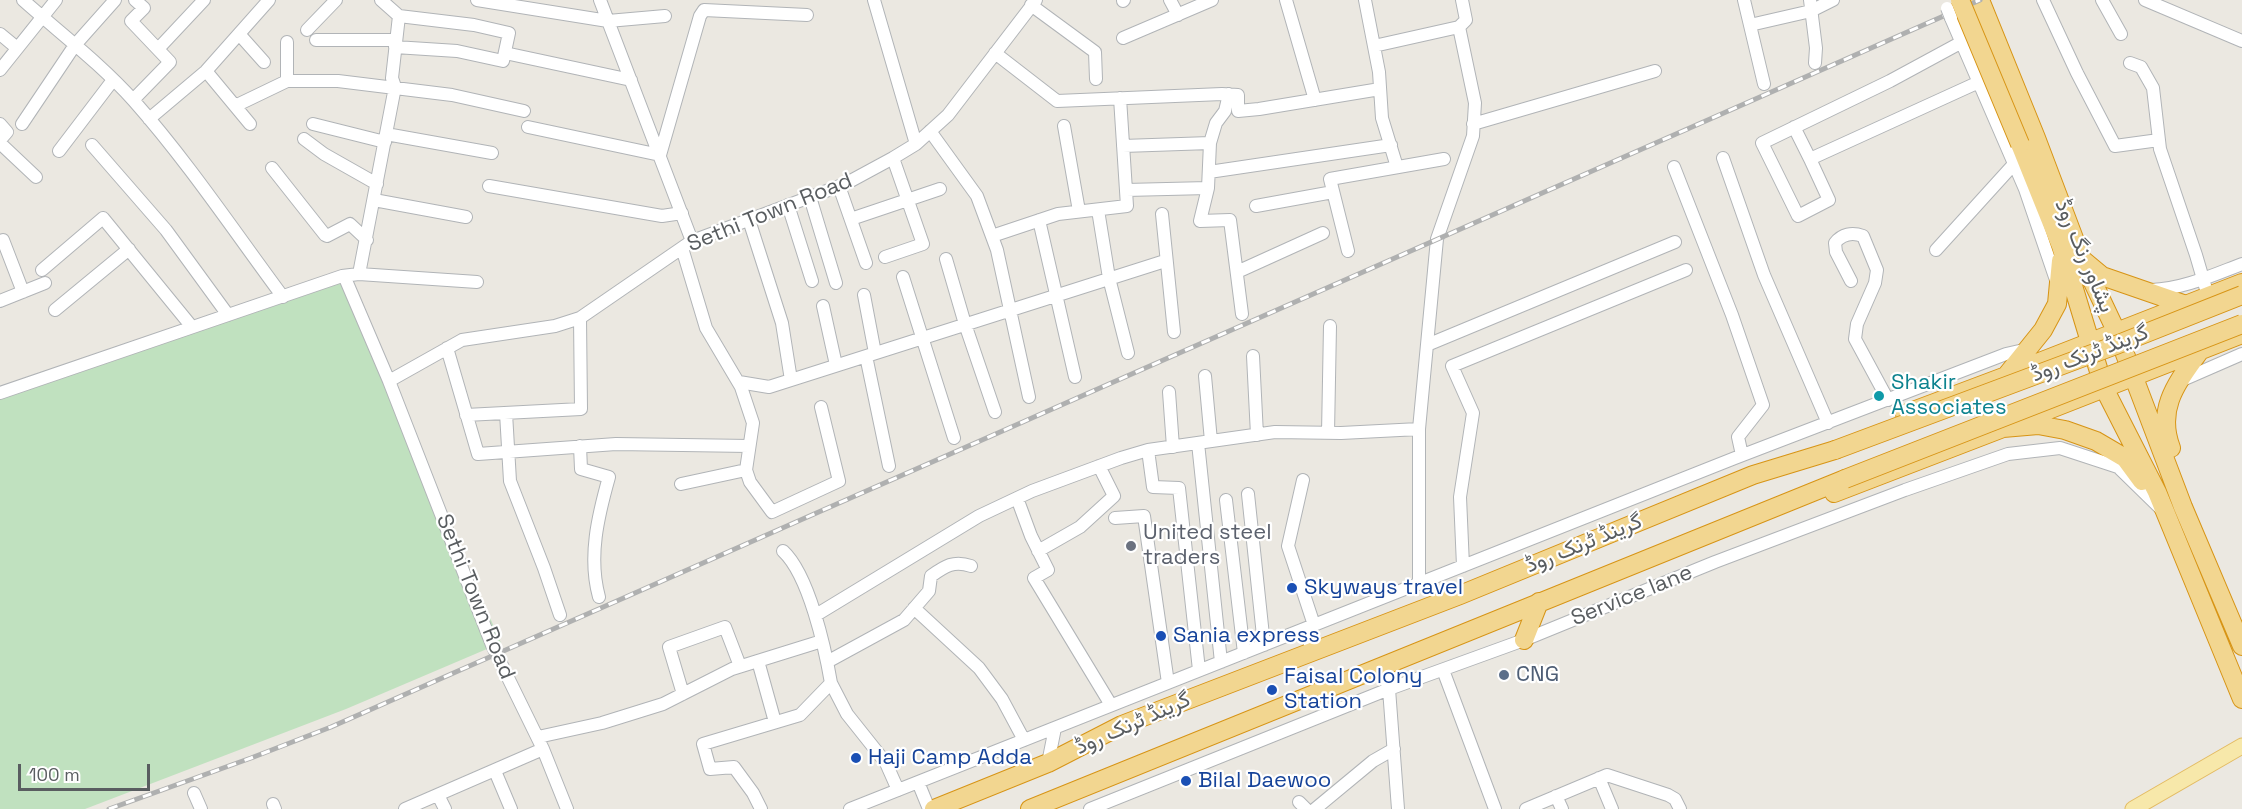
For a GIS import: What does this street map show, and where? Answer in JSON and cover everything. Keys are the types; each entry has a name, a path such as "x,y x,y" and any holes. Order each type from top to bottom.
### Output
{"highway":[{"name":"پشاور رنگ روڈ","path":"1980,0 2028,141 2104,388 2166,514"},
{"name":"پشاور رنگ روڈ","path":"1950,6 2028,141 2117,333 2183,507 2242,646"},
{"path":"2006,376 2047,323 2057,304 2061,246"},
{"path":"2081,257 2102,276 2186,305"},
{"path":"1753,475 2186,305 2205,288 2242,283"},
{"name":"گرینڈ ٹرنک روڈ","path":"934,809 1048,763 1122,725 1540,562 1753,475 1835,450 2242,295"},
{"name":"گرینڈ ٹرنک روڈ","path":"1030,809 1056,804 1539,602 1845,479 2242,324"},
{"path":"1767,512 1834,493 2242,334"},
{"path":"2183,507 2180,478 2168,441 2166,422 2168,402 2176,383 2199,352"},
{"path":"2003,428 2038,425 2065,430 2096,441 2125,458 2166,514 2242,699"},
{"path":"1524,640 1539,602"}],"main road":[{"path":"2133,809 2242,746"}],"street":[{"path":"23,0 133,100 179,157 283,297"},
{"path":"0,70 56,0"},
{"path":"22,124 75,45 115,0"},
{"path":"133,100 170,62 131,21 144,8 135,0"},
{"path":"158,49 204,0"},
{"path":"149,119 206,71 269,0"},
{"path":"336,0 312,35 457,51 503,61 509,33 474,25 399,16 381,0"},
{"path":"477,0 608,21 664,16"},
{"path":"600,0 682,213 706,328 739,382 753,423 746,470 750,482 772,512 839,481 821,407"},
{"path":"874,0 916,144"},
{"path":"1170,0 1178,15"},
{"path":"1123,38 1212,0"},
{"path":"1286,0 1315,100"},
{"path":"1365,0 1374,46 1382,118 1397,167"},
{"path":"1374,46 1459,27 1466,20 1462,0"},
{"path":"1744,0 1764,84"},
{"path":"1750,25 1810,5 1833,0"},
{"path":"2043,0 2115,146 2159,140"},
{"path":"2102,0 2121,34"},
{"path":"2145,0 2242,41"},
{"path":"1034,3 1095,52 1096,79"},
{"name":"Sethi Town Road","path":"389,381 462,340 555,326 580,318 687,244 839,186 893,158 916,144 948,115 1034,3"},
{"path":"660,155 705,5 807,15"},
{"path":"1810,5 1816,48 1815,63"},
{"path":"1950,6 1962,42 2025,189 2059,290"},
{"path":"359,274 394,87 392,78 399,16"},
{"path":"1419,584 1419,429 1437,239 1473,136 1475,103 1459,27"},
{"path":"0,34 17,48"},
{"path":"238,34 264,63"},
{"path":"287,42 287,81"},
{"path":"1794,127 1829,200 1798,216 1762,143 1794,127 1890,81 1962,42"},
{"path":"505,53 631,80"},
{"path":"995,53 1057,101 1229,94 1238,95 1238,111 1380,89"},
{"path":"2130,63 2141,68 2153,88 2160,149 2205,288"},
{"path":"206,71 250,124"},
{"path":"1473,124 1655,71"},
{"path":"59,151 113,81"},
{"path":"235,106 287,81 338,81 452,95 524,111"},
{"path":"1809,159 1979,82"},
{"path":"1229,94 1225,111 1216,123 1210,143 1208,188 1200,221 1230,220 1242,314"},
{"path":"992,236 1058,214 1127,206 1120,98"},
{"path":"313,123 386,138 492,153"},
{"path":"0,124 7,132 0,141 36,177"},
{"path":"1065,126 1079,211"},
{"path":"528,127 660,155"},
{"path":"930,131 978,196 992,236 1012,310 1029,397"},
{"path":"304,139 324,154 377,184"},
{"path":"1123,146 1210,143"},
{"path":"92,145 166,230 228,315"},
{"path":"1209,172 1390,145"},
{"path":"885,257 923,244 893,158"},
{"path":"1724,158 1764,275 1828,423"},
{"path":"1348,251 1330,179 1444,159"},
{"path":"1936,250 2014,164"},
{"path":"1674,166 1732,315 1763,405 1738,437 1742,455"},
{"path":"272,168 325,235 350,224 367,240"},
{"path":"489,186 662,216 682,213"},
{"path":"839,186 866,263"},
{"path":"1126,190 1208,188"},
{"path":"851,219 940,189"},
{"path":"1256,206 1333,192"},
{"path":"810,197 836,283"},
{"path":"374,200 466,217"},
{"path":"788,205 812,280"},
{"path":"1098,210 1109,278 1128,353"},
{"path":"1162,214 1174,332"},
{"path":"42,270 104,218 192,327"},
{"path":"749,220 782,323 791,380"},
{"path":"1039,220 1075,377"},
{"path":"1237,272 1323,233"},
{"path":"1851,281 1836,252 1835,243 1839,238 1856,234 1863,236 1877,270 1875,283 1857,324 1855,339 1888,400"},
{"path":"3,240 23,292"},
{"path":"1427,345 1675,242"},
{"path":"55,310 129,249"},
{"path":"946,259 995,412"},
{"path":"739,382 769,387 1165,261"},
{"path":"2141,290 2205,288 2242,264"},
{"path":"1463,566 1460,497 1473,413 1452,366 1686,270"},
{"path":"0,393 342,276 359,274 477,282"},
{"name":"Sethi Town Road","path":"342,276 345,278 389,381 492,645 540,743 567,809"},
{"path":"903,277 954,438"},
{"path":"0,301 45,283"},
{"path":"864,295 889,466"},
{"path":"823,306 836,365"},
{"path":"466,415 581,409 580,318"},
{"path":"1328,433 1330,326"},
{"path":"447,348 478,454 616,444 749,446"},
{"path":"850,809 1742,455 2006,354 2028,349"},
{"path":"2176,383 2242,354"},
{"path":"1254,356 1257,435"},
{"path":"1205,376 1211,441"},
{"path":"1169,392 1173,447"},
{"path":"506,413 510,481 560,615"},
{"path":"816,615 979,516 1017,498 1099,466 1148,450 1275,432 1328,433 1419,429"},
{"path":"1198,443 1221,662"},
{"path":"580,446 581,469 609,477 601,505 595,545 593,576 599,597"},
{"name":"Service lane","path":"1090,809 1389,689 1524,640 1715,562 1905,490 2008,454 2060,448 2118,467 2166,514"},
{"path":"1148,450 1152,487 1179,488 1199,670"},
{"path":"1038,551 1080,526 1114,496 1099,466"},
{"path":"681,484 746,470"},
{"path":"1303,480 1288,546 1313,651"},
{"path":"1248,494 1264,645"},
{"path":"1017,498 1048,570 1034,578 1107,706 1122,725"},
{"path":"1226,500 1244,653"},
{"path":"1115,518 1144,516 1168,683"},
{"path":"1531,540 1540,562"},
{"path":"783,551 792,560 816,615 831,683 847,714 886,763 898,790"},
{"path":"827,662 904,620 929,591 931,576 946,565 962,563 971,566"},
{"path":"914,608 979,668 1002,699 1024,740"},
{"path":"683,694 669,647 725,627 740,666"},
{"path":"405,809 495,771 540,743 663,704 740,666 822,641"},
{"path":"759,661 775,722"},
{"path":"1381,667 1389,689 1398,809"},
{"path":"1443,670 1495,809"},
{"path":"761,809 753,792 734,767 710,769 703,744 800,715 831,683"},
{"path":"1048,763 1055,728"},
{"path":"1315,809 1373,761 1394,749"},
{"path":"495,771 512,809"},
{"path":"1526,809 1599,778 1612,776 1668,795 1675,799 1680,809"},
{"path":"1599,778 1611,809"},
{"path":"918,782 929,809"},
{"path":"194,793 201,809"},
{"path":"438,795 445,809"},
{"path":"1556,796 1562,809"}],"green space":[{"path":"342,276 501,643 346,709 85,809 0,809 0,399"}],"railway":[{"path":"109,809 331,727 1980,0"}],"place":[{"name":"Shakir Associates","path":"1879,396"},
{"name":"United steel traders","path":"1131,546"},
{"name":"Skyways travel","path":"1292,588"},
{"name":"Sania express","path":"1161,636"},
{"name":"CNG","path":"1504,675"},
{"name":"Faisal Colony Station","path":"1272,690"},
{"name":"Haji Camp Adda","path":"856,758"},
{"name":"Bilal Daewoo","path":"1186,781"}]}
